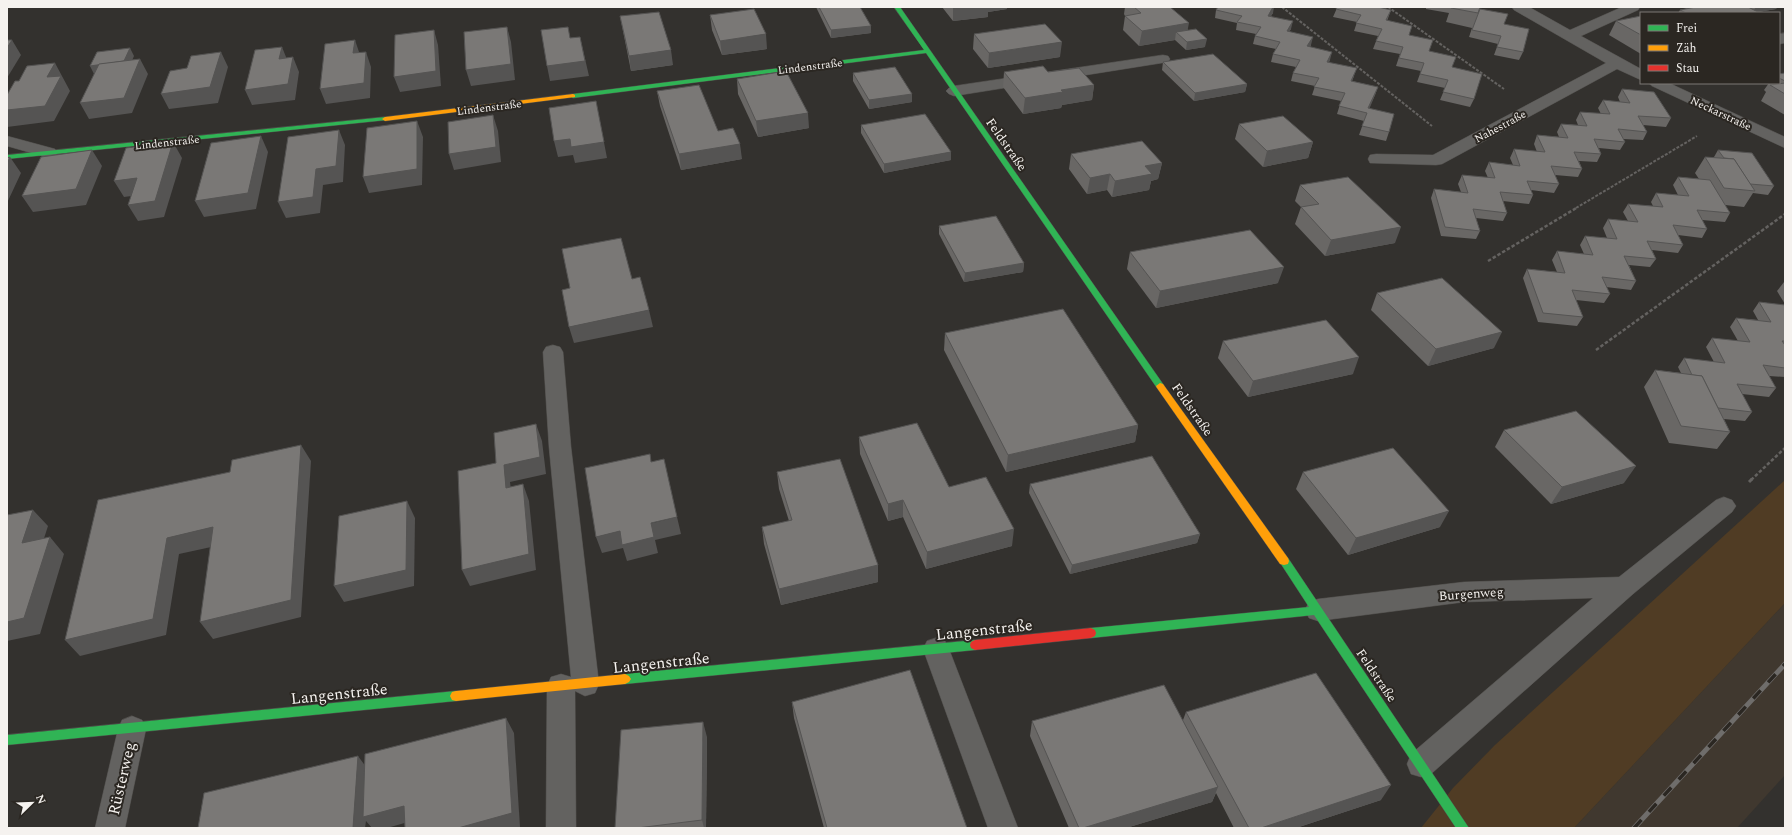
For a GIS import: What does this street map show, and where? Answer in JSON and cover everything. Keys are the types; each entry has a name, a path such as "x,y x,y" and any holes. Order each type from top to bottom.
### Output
{"street":[{"name":"Feldstraße","path":"897,7 954,91 1318,610 1463,828"},
{"path":"1519,7 1617,64 1640,75"},
{"path":"1570,36 1633,7"},
{"name":"Lindenstraße","path":"7,157 428,115 927,51"},
{"path":"954,91 1163,59"},
{"name":"Nahestraße","path":"1376,159 1436,160 1617,64"},
{"name":"Neckarstraße","path":"1659,84 1785,142"},
{"path":"1679,93 1696,84"},
{"name":"Lindenstraße","path":"7,141 49,153"},
{"path":"553,352 560,447 573,685 562,828"},
{"path":"1421,764 1624,588 1724,506"},
{"name":"Burgenweg","path":"1318,610 1464,592 1624,588"},
{"name":"Langenstraße","path":"7,740 936,650 1318,610"},
{"path":"936,650 1003,828"},
{"name":"Rüsterweg","path":"110,828 132,729"}],"path":[{"path":"1282,7 1460,147"},
{"path":"1388,7 1532,108"},
{"path":"1488,261 1729,117"},
{"path":"1596,350 1785,214"},
{"path":"1724,506 1785,448"}],"shaded area":[{"path":"1785,480 1785,603 1574,828 1421,828 1453,788 1495,745"},
{"path":"1785,603 1785,775 1737,828 1574,828"}],"building":[{"path":"819,7 860,7 871,26 831,30"},
{"path":"1134,7 1170,7 1189,23 1142,31 1125,16 1141,13"},
{"path":"1218,7 1273,7 1268,16 1293,21 1287,31 1313,37 1307,46 1332,52 1327,62 1357,68 1351,81 1378,87 1368,108 1394,114 1389,132 1362,126 1367,113 1339,106 1345,93 1314,87 1319,78 1293,73 1300,60 1273,54 1280,42 1255,36 1261,27 1237,22 1242,16 1216,10"},
{"path":"1337,7 1378,7 1391,10 1386,20 1412,26 1409,35 1433,40 1429,51 1456,57 1452,67 1482,74 1474,99 1443,92 1448,80 1420,74 1424,63 1399,58 1403,47 1376,41 1382,29 1356,23 1361,15 1336,9"},
{"path":"1480,7 1478,13 1451,8"},
{"path":"1696,7 1748,7 1758,12 1684,12 1680,10"},
{"path":"754,9 766,34 720,41 710,15"},
{"path":"1480,9 1508,14 1504,24 1529,29 1523,52 1497,47 1501,36 1472,30"},
{"path":"659,12 671,50 629,56 620,16"},
{"path":"1640,16 1640,34 1616,21"},
{"path":"1045,24 1062,42 989,53 974,34"},
{"path":"507,27 511,64 466,70 464,32"},
{"path":"568,27 570,38 580,37 585,61 547,66 541,30"},
{"path":"1196,29 1207,39 1187,42 1176,32"},
{"path":"434,30 436,71 394,77 395,35"},
{"path":"7,40 12,40 7,48"},
{"path":"355,40 353,53 366,52 364,83 320,89 325,44"},
{"path":"282,47 279,59 293,57 288,84 245,90 255,50"},
{"path":"130,48 124,61 90,66 97,52"},
{"path":"221,52 210,87 161,94 170,71 187,68 191,56"},
{"path":"1213,54 1247,84 1195,93 1163,62"},
{"path":"140,59 124,98 80,103 99,64"},
{"path":"55,63 47,77 61,76 45,106 7,110 7,95 15,81 19,81 27,66"},
{"path":"1043,66 1048,72 1079,68 1094,85 1025,98 1004,72"},
{"path":"895,67 912,94 869,100 853,73"},
{"path":"786,71 808,113 756,121 737,79"},
{"path":"1785,73 1785,81 1780,78 1780,74"},
{"path":"1785,83 1785,94 1770,85"},
{"path":"699,85 718,131 733,128 740,144 679,154 657,91"},
{"path":"1622,89 1654,92 1671,118 1638,116 1647,132 1618,129 1625,142 1594,139 1601,154 1574,152 1582,169 1551,166 1559,184 1527,181 1533,195 1500,192 1507,213 1473,209 1480,231 1445,227 1434,189 1468,193 1462,175 1495,178 1489,162 1520,166 1514,149 1545,152 1537,135 1568,138 1561,124 1587,126 1580,112 1610,114 1603,100 1630,103"},
{"path":"596,101 604,142 571,147 570,139 554,141 549,108"},
{"path":"925,114 951,152 884,164 861,125"},
{"path":"493,115 496,147 449,154 448,122"},
{"path":"1283,116 1313,142 1267,151 1239,124"},
{"path":"417,121 417,169 363,177 367,128"},
{"path":"339,130 336,166 316,169 313,197 278,202 288,137"},
{"path":"261,136 248,193 195,201 211,143"},
{"path":"1142,141 1162,163 1145,166 1152,174 1115,181 1110,174 1090,178 1071,154"},
{"path":"173,142 155,201 128,205 137,178 114,181 126,148"},
{"path":"92,150 76,189 22,196 41,157"},
{"path":"1718,150 1752,153 1774,186 1750,184 1734,159 1724,158"},
{"path":"1705,157 1734,159 1755,191 1724,188"},
{"path":"1348,177 1401,227 1331,240 1301,207 1319,204 1300,185"},
{"path":"1678,177 1710,180 1730,213 1697,210 1707,229 1673,225 1683,245 1647,241 1656,259 1624,256 1636,281 1602,277 1610,294 1572,290 1583,317 1543,313 1527,269 1565,273 1557,251 1593,255 1585,236 1617,239 1608,219 1638,222 1628,204 1663,207 1656,193 1689,196"},
{"path":"996,216 1024,263 965,273 939,226"},
{"path":"1250,230 1284,267 1160,291 1130,252"},
{"path":"621,238 632,279 640,277 649,310 569,327 562,290 570,288 562,249"},
{"path":"1442,278 1502,332 1436,349 1377,293"},
{"path":"1759,302 1785,305 1785,341 1782,341 1785,345 1785,368 1763,365 1776,388 1737,384 1752,412 1718,408 1702,376 1692,375 1684,358 1725,363 1712,338 1750,342 1736,318 1771,322"},
{"path":"1063,309 1138,425 1008,455 945,333"},
{"path":"1326,320 1359,357 1253,381 1223,341"},
{"path":"1655,370 1702,376 1730,432 1681,426"},
{"path":"1576,411 1636,466 1562,487 1504,430"},
{"path":"917,423 949,487 986,477 1014,529 927,552 903,500 888,504 859,437"},
{"path":"536,424 540,457 504,465 506,488 523,484 529,554 462,570 458,471 496,463 494,433"},
{"path":"301,445 291,600 200,622 213,527 167,538 153,619 65,640 98,500 230,472 232,460"},
{"path":"1393,448 1449,511 1356,538 1303,472"},
{"path":"650,454 651,462 664,459 677,517 651,523 654,537 622,545 620,531 596,537 585,468"},
{"path":"1152,456 1200,534 1072,565 1030,484"},
{"path":"840,459 878,565 779,589 762,527 792,520 777,472"},
{"path":"407,501 406,570 334,586 339,516"},
{"path":"33,510 22,543 50,537 24,618 7,622 7,515"},
{"path":"910,670 967,828 827,828 792,702"},
{"path":"1316,673 1391,785 1261,828 1249,828 1186,712"},
{"path":"1164,685 1218,787 1079,828 1032,721"},
{"path":"506,718 512,813 458,828 405,828 404,806 363,817 365,754"},
{"path":"703,722 702,820 637,828 615,828 621,730"},
{"path":"358,756 353,828 198,828 204,793"}],"railway":[{"path":"1634,828 1785,664"}],"traffic: fast":[{"path":"897,7 1160,386"},
{"path":"573,96 927,51"},
{"path":"7,157 385,119"},
{"path":"1284,561 1463,828"},
{"path":"1091,633 1318,610"},
{"path":"625,679 975,645"},
{"path":"7,740 456,696"}],"traffic: slow":[{"path":"385,119 573,96"},
{"path":"1160,386 1284,561"},
{"path":"456,696 625,679"}],"traffic: jam":[{"path":"975,645 1091,633"}]}
